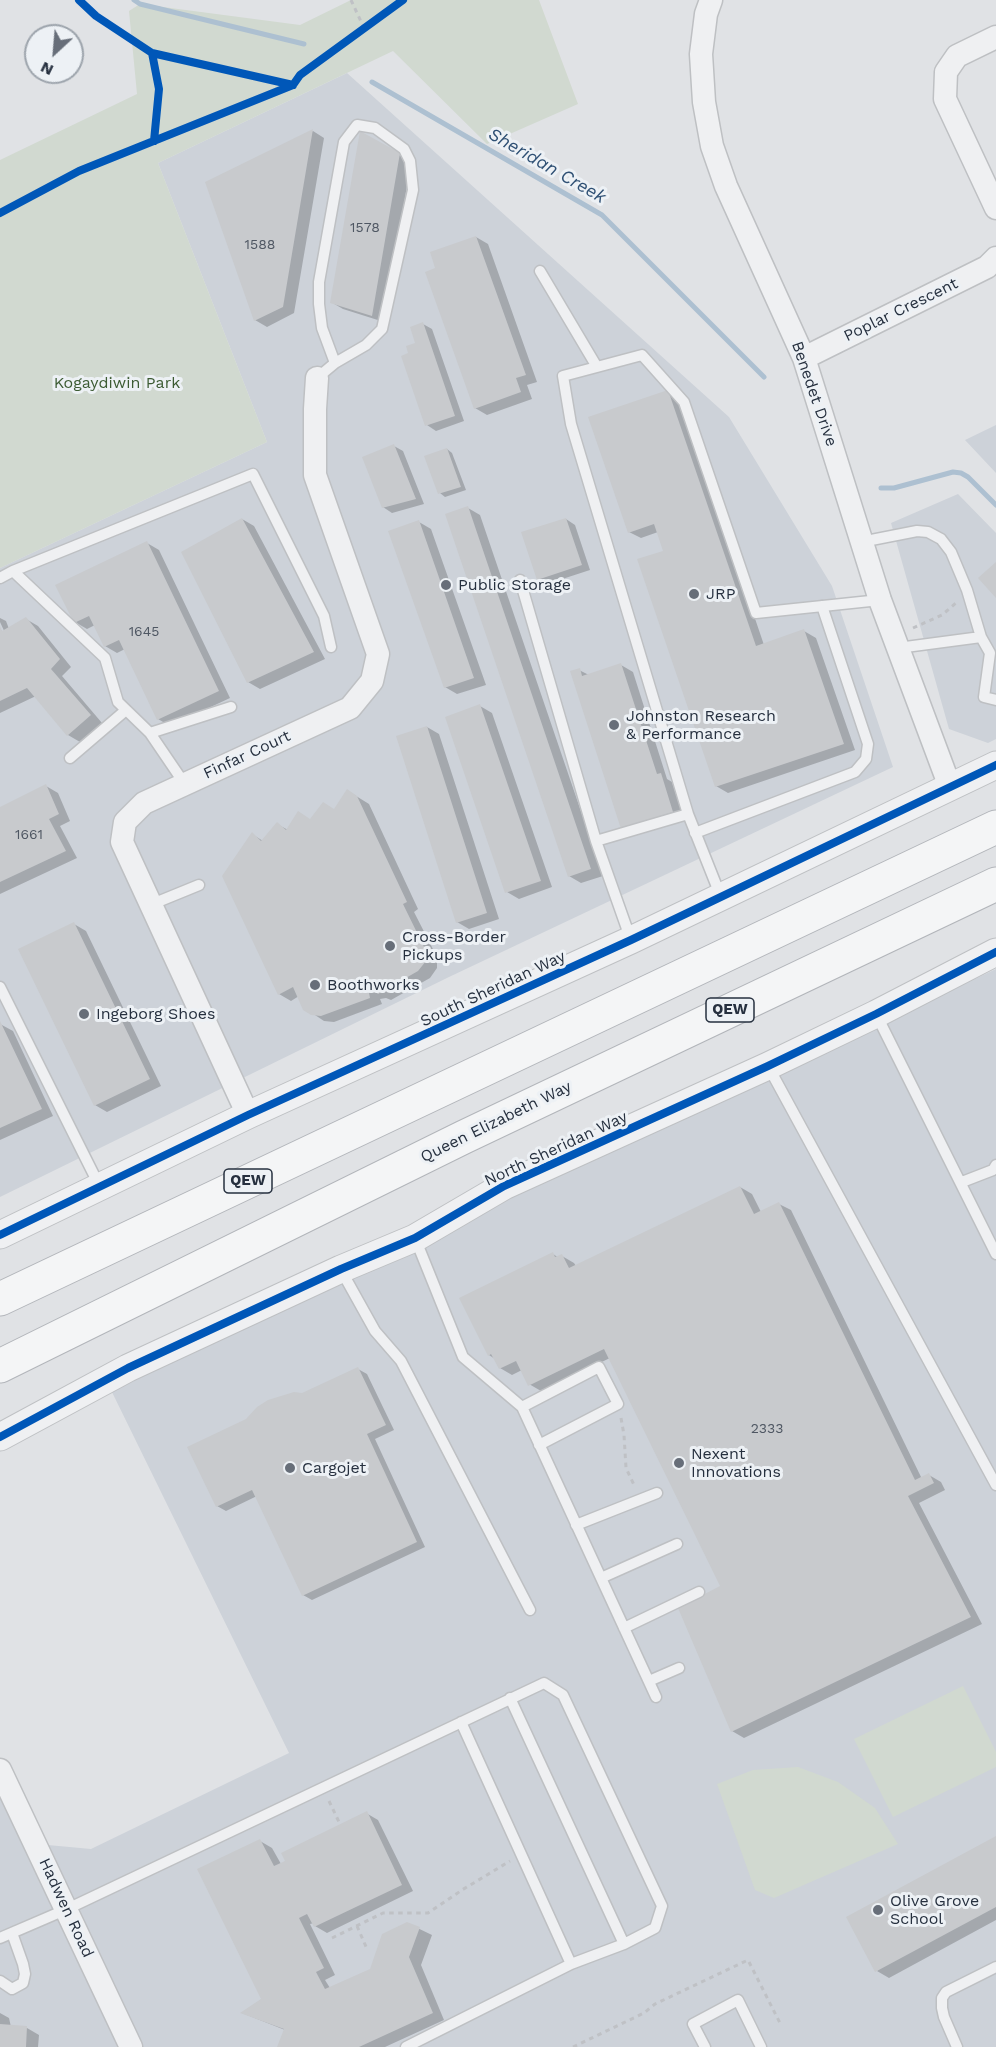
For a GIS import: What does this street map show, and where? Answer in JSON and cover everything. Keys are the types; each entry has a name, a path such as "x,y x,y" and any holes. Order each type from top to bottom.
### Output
{"highway":[{"name":"QEW","path":"0,1299 996,827"},
{"name":"Queen Elizabeth Way","path":"0,1366 464,1137 996,884"}],"street":[{"name":"Benedet Drive","path":"711,0 706,14 701,54 704,102 712,146 726,186 804,358 880,600 950,787"},
{"path":"996,38 957,56 946,72 945,99 996,208"},
{"name":"Poplar Crescent","path":"804,358 987,267 996,258"},
{"name":"Finfar Court","path":"248,1115 122,842 125,822 144,803 350,708 372,681 378,654 315,475 317,378"},
{"name":"South Sheridan Way","path":"0,1235 248,1115 631,940 996,765"},
{"name":"North Sheridan Way","path":"0,1437 128,1368 341,1269 415,1238 504,1186 768,1066 996,952"},
{"name":"Hadwen Road","path":"0,1770 131,2047"}],"lane":[{"path":"317,378 335,363 366,345 382,328 413,190 410,161 404,149 375,128 357,125 344,142 319,282 322,328 335,363"},
{"path":"540,271 597,367"},
{"path":"721,897 687,814 571,424 562,376 642,354 684,402 756,613 880,600"},
{"path":"0,578 252,474 324,616 331,647"},
{"path":"861,542 917,531 928,532 941,539 951,552 967,591 981,637 993,653 992,674 984,697 996,700"},
{"path":"13,571 105,658 118,702 150,733 184,783"},
{"path":"520,580 596,841 631,940"},
{"path":"695,833 855,772 866,759 868,744 822,606"},
{"path":"896,642 981,637"},
{"path":"150,733 231,707"},
{"path":"69,758 126,710"},
{"path":"596,841 687,814"},
{"path":"150,905 199,885"},
{"path":"0,987 99,1186"},
{"path":"876,1014 962,1182 992,1235 996,1254"},
{"path":"768,1066 996,1485"},
{"path":"962,1182 993,1170 996,1166"},
{"path":"415,1238 463,1357 522,1407 656,1697"},
{"path":"341,1269 375,1331 401,1361 530,1610"},
{"path":"522,1407 598,1367 618,1404 539,1445"},
{"path":"576,1525 657,1493"},
{"path":"601,1578 677,1544"},
{"path":"624,1628 699,1592"},
{"path":"648,1681 678,1668"},
{"path":"0,1938 65,1910 544,1683 563,1695 662,1906 655,1928 624,1944 571,1964 406,2047"},
{"path":"510,1698 624,1944"},
{"path":"461,1722 571,1964"},
{"path":"0,1981 12,1989 23,1983 25,1974 23,1964 12,1933"},
{"path":"957,2047 944,2017 942,1998 946,1992 996,1967"},
{"path":"705,2047 693,2024 738,2000 761,2047"}],"path":[{"path":"351,0 364,28"},
{"path":"355,35 373,21"},
{"path":"896,642 951,609 967,591"},
{"path":"618,1404 624,1435 626,1468 641,1500"},
{"path":"322,1788 340,1824"},
{"path":"332,1938 383,1913 428,1913 521,1855"},
{"path":"357,1926 367,1949"},
{"path":"573,2047 644,2013 655,2004 748,1960 780,2022"}],"shaded area":[{"path":"347,73 729,417 832,586 893,767 449,977 0,1197 0,568 267,442 158,163"},
{"path":"996,425 996,473 965,440"},
{"path":"958,494 996,533 996,739 988,743 949,729 891,523"},
{"path":"996,969 996,2047 0,2047 0,1769 37,1844 91,1849 289,1753 109,1386"}],"green space":[{"name":"Kogaydiwin Park","path":"351,0 539,0 578,104 487,144 393,51 158,163 267,442 0,568 0,160 137,94 129,11 140,4 300,25"},
{"path":"963,1686 996,1752 996,1767 893,1817 854,1739"},
{"path":"798,1767 838,1782 875,1808 898,1844 774,1898 755,1890 717,1784 753,1770"}],"building":[{"path":"313,129 283,307 254,321 205,182"},
{"path":"360,131 400,153 372,316 330,303"},
{"path":"476,236 526,375 516,378 521,392 474,409 425,272 435,268 430,252"},
{"path":"423,322 455,416 425,426 401,356 408,353 406,346 415,343 410,327"},
{"name":"JRP","path":"668,390 756,646 804,629 844,744 715,787 637,559 663,551 654,524 628,533 588,417"},
{"path":"394,444 416,499 382,508 362,457"},
{"path":"447,448 461,487 438,494 424,456"},
{"path":"468,506 591,869 568,877 445,514"},
{"path":"242,518 314,652 247,683 181,552"},
{"path":"566,518 582,565 537,580 521,532"},
{"path":"419,520 474,678 444,688 388,531"},
{"path":"147,541 219,691 157,720 119,640 104,647 89,616 74,623 55,585"},
{"path":"996,562 996,598 978,578"},
{"path":"26,617 60,659 51,669 91,715 67,736 27,688 0,701 0,626 2,631"},
{"name":"Johnston Research & Performance","path":"621,663 657,774 661,773 673,812 621,829 570,671 580,668 582,676"},
{"path":"480,704 541,881 505,893 445,717"},
{"path":"427,726 487,913 456,923 396,736"},
{"path":"46,784 59,814 49,819 66,851 0,882 0,807"},
{"path":"347,789 357,796 407,902 403,904 425,949 426,961 418,971 378,994 375,991 369,993 370,998 321,1016 311,1015 303,1010 293,987 278,995 222,876 252,832 261,841 277,822 286,830 298,811 310,819 323,802 334,809"},
{"name":"Ingeborg Shoes","path":"74,922 150,1079 94,1106 18,949"},
{"path":"0,1021 42,1109 0,1128"},
{"path":"740,1186 754,1214 779,1202 915,1480 929,1473 934,1483 908,1496 971,1617 731,1732 678,1608 720,1586 604,1349 528,1386 516,1361 499,1369 491,1354 488,1356 459,1298 553,1252 555,1257 562,1254 569,1268"},
{"name":"Cargojet","path":"358,1367 386,1425 367,1434 417,1542 302,1596 252,1490 216,1507 187,1447 246,1419 257,1407 268,1400 294,1392 302,1393"},
{"path":"367,1811 402,1885 314,1927 307,1914 299,1918 324,1968 316,1972 325,1989 370,1969 382,1934 407,1922 420,1927 409,1957 433,2013 359,2047 277,2047 284,2029 240,2013 261,1999 197,1869 260,1839 274,1866 285,1861 281,1853"},
{"path":"996,1836 996,1907 875,1972 846,1917"},
{"path":"0,2024 27,2026 26,2047 0,2047"}],"waterway":[{"name":"Sheridan Creek","path":"134,0 140,4 304,44"},
{"name":"Sheridan Creek","path":"372,82 602,215 764,377"},
{"path":"881,488 894,488 953,472 961,473 996,505"}],"cycle path":[{"path":"79,0 96,16 152,53 293,85"},
{"path":"0,213 79,171 293,85 300,75 403,0"},
{"path":"152,53 159,89 154,141"},
{"path":"0,1235 248,1115 631,940 996,765"},
{"path":"0,1437 128,1368 341,1269 415,1238 504,1186 768,1066 996,952"}],"place":[{"name":"Public Storage","path":"446,585"},
{"name":"JRP","path":"694,594"},
{"name":"Johnston Research & Performance","path":"614,725"},
{"name":"Cross-Border Pickups","path":"390,946"},
{"name":"Boothworks","path":"315,985"},
{"name":"Ingeborg Shoes","path":"84,1014"},
{"name":"Nexent Innovations","path":"679,1463"},
{"name":"Cargojet","path":"290,1468"},
{"name":"Olive Grove School","path":"878,1910"}]}
